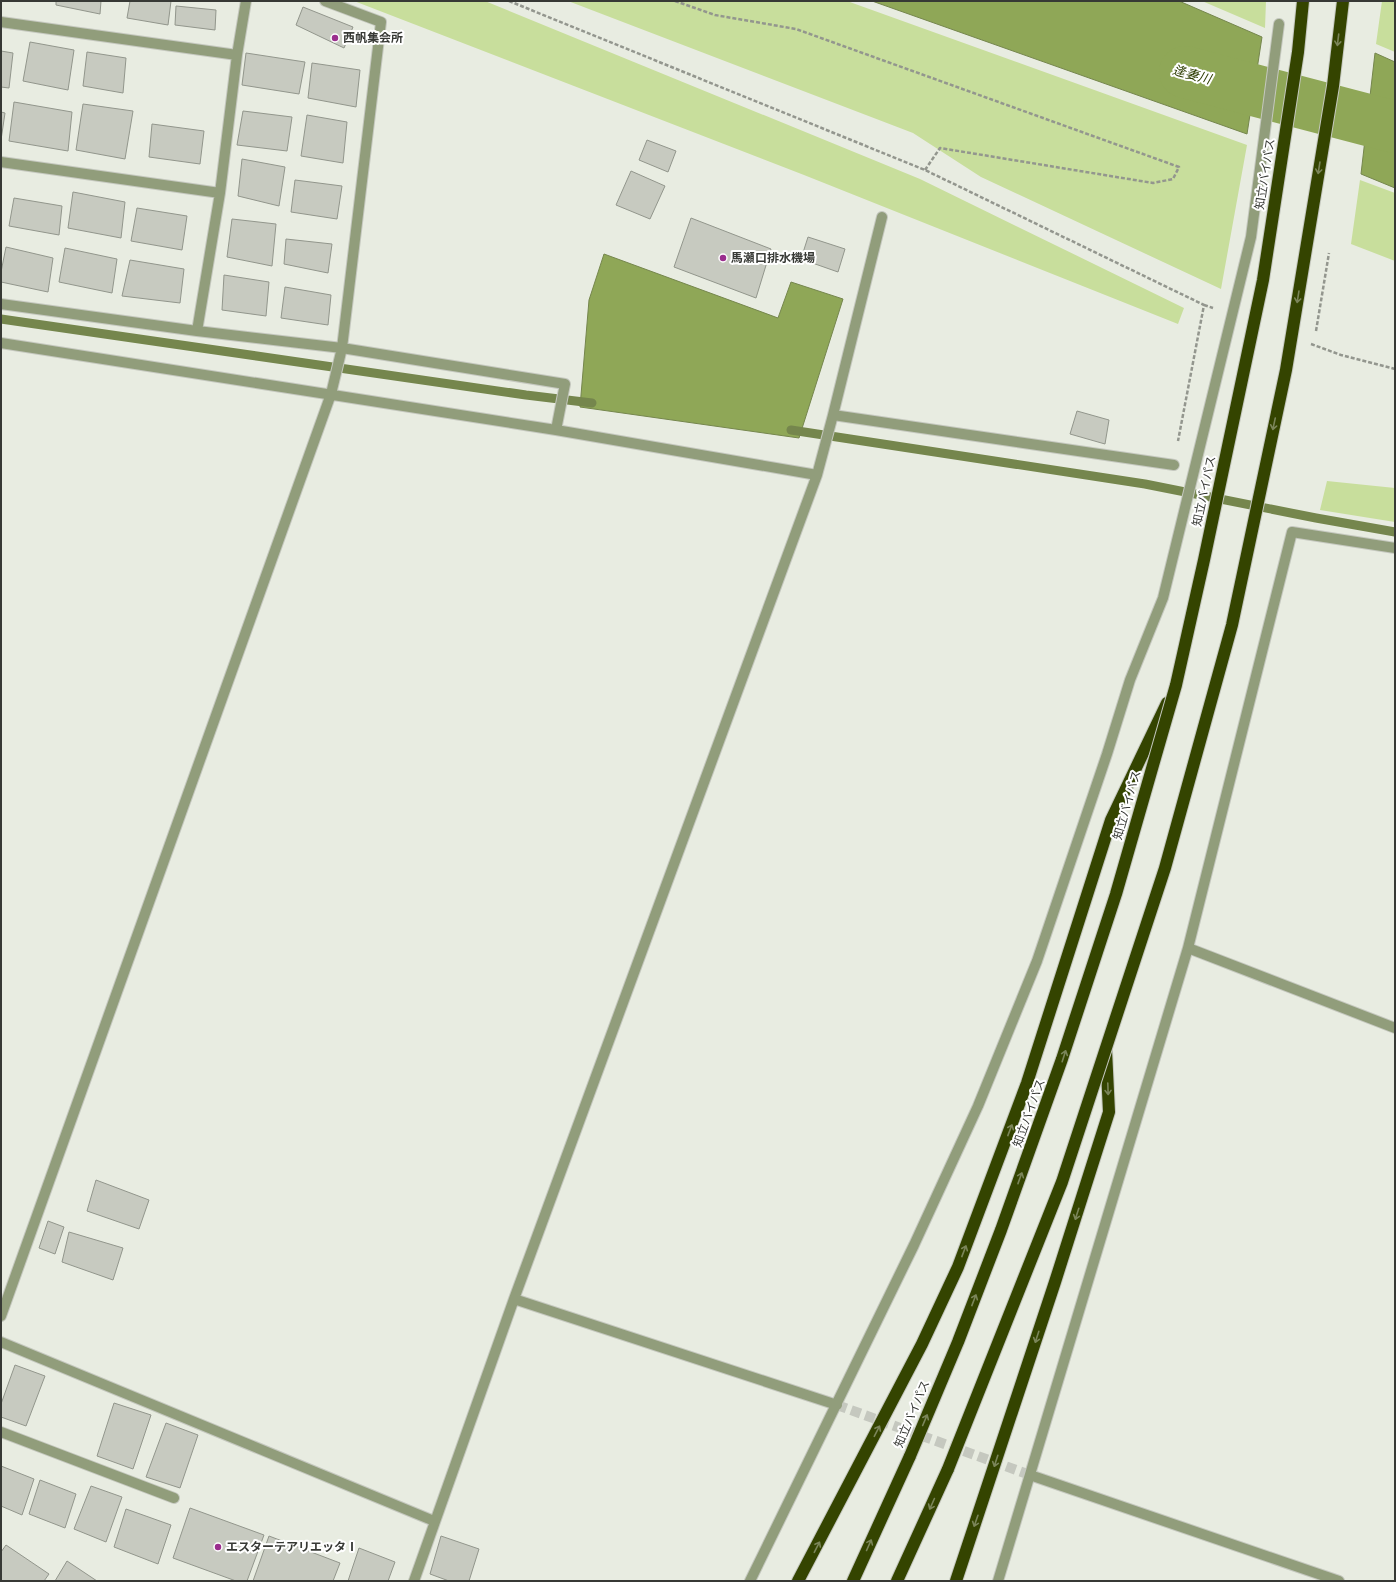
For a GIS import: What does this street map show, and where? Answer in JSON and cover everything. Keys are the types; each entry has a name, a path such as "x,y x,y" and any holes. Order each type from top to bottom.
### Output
{"highway":[{"name":"知立バイパス","path":"853,1581 910,1456 958,1342 1001,1230 1062,1059 1116,894 1176,685 1263,280 1298,52 1303,1"},
{"path":"897,1581 948,1469 1062,1182 1165,868 1232,626 1286,370 1333,86 1343,1"},
{"path":"798,1581 922,1344 958,1267 1027,1083 1111,820 1176,685"},
{"path":"956,1581 1006,1432 1109,1112 1106,1050"}],"street":[{"path":"197,331 220,193 237,55 246,1"},
{"path":"1,1316 331,394 342,348 381,22 325,1"},
{"path":"1,22 237,55"},
{"path":"750,1581 914,1245 978,1106 1036,961 1107,754 1130,680 1163,598 1250,237 1279,24"},
{"path":"1,162 220,193"},
{"path":"414,1581 434,1521 514,1299 817,475 882,217"},
{"path":"1,304 197,331 342,348 565,384 556,430"},
{"path":"1,343 556,430 817,475"},
{"path":"833,415 1174,465"},
{"path":"998,1581 1188,948 1292,532 1395,548"},
{"path":"1188,948 1395,1028"},
{"path":"514,1299 837,1405"},
{"path":"1,1342 434,1521"},
{"path":"1,1432 174,1498"},
{"path":"1030,1475 1339,1581"}],"path":[{"path":"509,1 925,170 1204,305 1174,465"},
{"path":"675,1 715,15 796,29 1179,167 1173,180 1152,183 940,148 925,170"}],"shaded area":[{"path":"354,1 485,1 920,179 1184,308 1178,324 804,175"},
{"path":"568,1 847,1 1247,145 1221,289 981,177 913,133"},
{"path":"1202,1 1266,1 1265,28"},
{"path":"1382,1 1395,1 1395,52 1376,44"},
{"path":"1360,180 1395,193 1395,261 1351,244"},
{"path":"1327,481 1395,488 1395,522 1320,510"}],"water":[{"path":"872,1 1179,1 1262,37 1247,134"},
{"path":"1375,53 1395,62 1395,188 1361,174"},
{"path":"604,254 778,318 791,282 843,299 799,438 580,407 589,300"}],"building":[{"path":"56,1 101,1 100,14 56,5"},
{"path":"130,1 171,1 168,25 127,18"},
{"path":"176,6 216,10 215,30 175,25"},
{"name":"西帆集会所","path":"303,7 353,27 344,48 296,25"},
{"path":"30,42 74,50 68,90 23,81"},
{"path":"1,51 13,53 9,88 1,87"},
{"path":"87,52 126,58 123,93 83,86"},
{"path":"246,53 305,62 299,94 242,85"},
{"path":"312,63 360,70 356,107 308,98"},
{"path":"14,102 72,112 68,151 9,141"},
{"path":"83,104 133,111 125,159 76,150"},
{"path":"243,111 292,117 287,151 237,145"},
{"path":"1,112 5,113 1,140"},
{"path":"307,115 347,122 343,163 301,156"},
{"path":"152,124 204,131 200,164 149,157"},
{"path":"647,140 676,151 668,172 639,160"},
{"path":"242,159 285,167 279,206 238,196"},
{"path":"631,171 665,186 650,219 616,205"},
{"path":"295,180 342,186 337,219 291,212"},
{"path":"73,192 125,202 121,238 68,228"},
{"path":"14,198 62,206 59,235 9,226"},
{"path":"137,208 187,216 182,250 131,241"},
{"name":"馬瀬口排水機場","path":"691,218 771,249 756,298 674,267"},
{"path":"232,219 276,224 272,266 227,257"},
{"path":"808,237 845,249 838,272 801,259"},
{"path":"286,239 332,244 328,273 284,264"},
{"path":"6,247 53,258 48,292 1,282 1,272"},
{"path":"65,248 117,259 112,293 59,282"},
{"path":"130,260 184,269 180,303 122,296"},
{"path":"224,275 269,282 266,316 222,310"},
{"path":"285,287 331,295 328,325 281,318"},
{"path":"1077,411 1109,420 1105,444 1070,434"},
{"path":"96,1180 149,1200 139,1229 87,1211"},
{"path":"48,1221 64,1227 55,1254 39,1248"},
{"path":"69,1232 123,1248 113,1280 62,1262"},
{"path":"15,1365 45,1376 26,1426 1,1417 1,1404"},
{"path":"114,1403 151,1415 133,1469 97,1456"},
{"path":"166,1423 198,1435 180,1488 146,1477"},
{"path":"1,1466 34,1479 22,1515 1,1506"},
{"path":"40,1480 76,1494 65,1528 29,1514"},
{"path":"91,1486 122,1497 106,1542 74,1529"},
{"name":"エスターテアリエッタⅠ","path":"190,1508 264,1535 247,1581 236,1581 173,1558"},
{"path":"126,1509 171,1525 158,1564 114,1547"},
{"path":"269,1536 340,1563 333,1581 253,1581"},
{"path":"441,1536 479,1549 469,1581 449,1581 430,1574"},
{"path":"6,1545 49,1574 44,1581 1,1581 1,1552"},
{"path":"359,1548 395,1562 388,1581 348,1581"},
{"path":"67,1561 97,1581 55,1581"}],"waterway":[{"name":"逢妻川","path":"1185,72 1395,127"},
{"path":"1,319 526,395 592,403"},
{"path":"791,430 1145,484 1395,532"}],"tunnel":[{"path":"837,1405 1030,1475"}],"place":[{"name":"西帆集会所","path":"335,38"},
{"name":"馬瀬口排水機場","path":"723,258"},
{"name":"エスターテアリエッタⅠ","path":"218,1547"}]}
